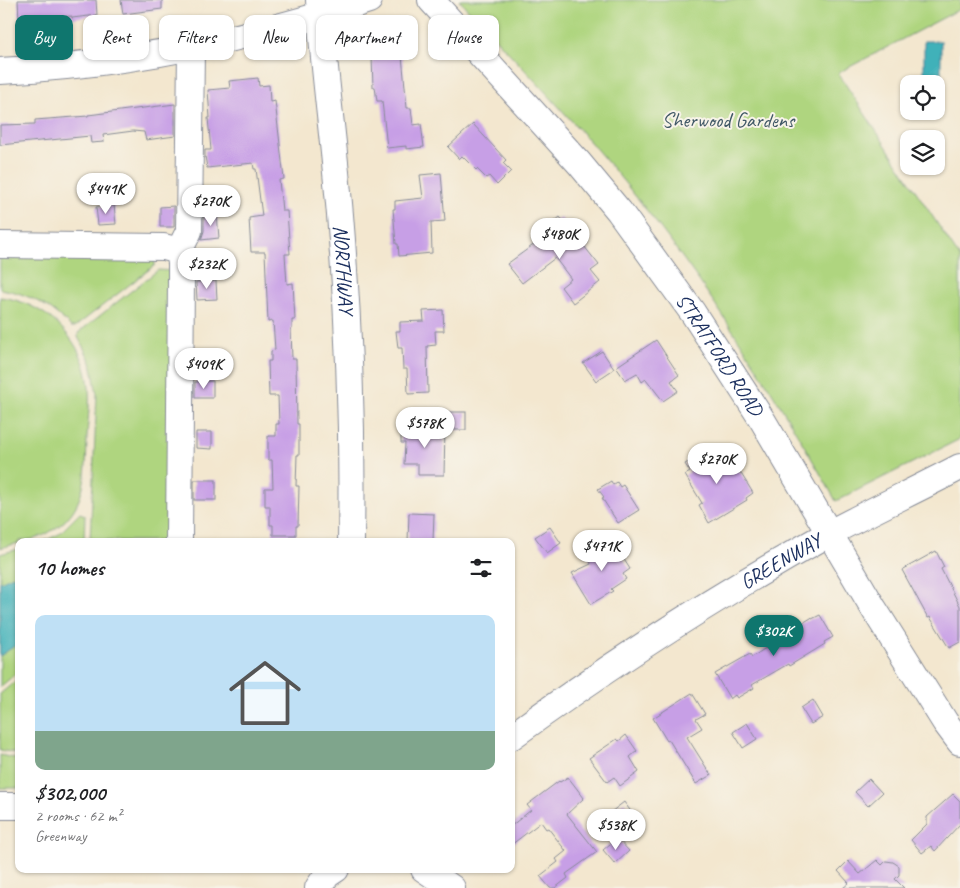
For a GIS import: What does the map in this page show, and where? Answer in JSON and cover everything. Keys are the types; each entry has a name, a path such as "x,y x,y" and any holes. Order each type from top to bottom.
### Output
{"street":[{"path":"234,35 320,8 369,0"},
{"name":"STRATFORD ROAD","path":"431,0 556,136 625,219 694,313 763,421 829,534 945,722 960,742"},
{"name":"NORTHWAY","path":"320,8 340,215 347,314 352,474 351,538"},
{"path":"0,71 75,66 159,53"},
{"path":"179,538 182,277 179,251 189,231 191,60"},
{"path":"0,245 164,247 179,251"},
{"name":"GREENWAY","path":"515,734 656,637 829,534 960,467"},
{"path":"0,806 15,806"},
{"path":"430,873 452,888"}],"green space":[{"name":"Sherwood Gardens","path":"459,0 960,0 960,9 838,73 900,167 900,175 905,175 960,258 960,439 836,501 748,354 700,282 648,212 580,130 499,43 499,15 473,15"},
{"path":"0,251 155,252 155,265 75,327 71,327 56,313 39,302 20,294 0,289"},
{"path":"158,270 174,271 173,538 90,538 97,394 91,362 78,337 79,332"},
{"path":"0,297 16,300 31,306 58,324 77,349 84,364 89,387 89,401 85,479 77,504 61,524 48,533 36,538 15,538 15,544 0,548"},
{"path":"80,513 85,515 84,538 51,538 59,534"},
{"path":"15,550 15,674 0,687 0,554"},
{"path":"15,681 15,753 0,750 0,694"},
{"path":"0,755 15,758 15,788 0,788"}],"water":[{"path":"924,41 941,41 941,75 924,75"},
{"path":"15,575 15,646 0,656 0,582"}],"building":[{"path":"18,0 96,0 97,15 83,15 83,17 73,18 73,15 19,15"},
{"path":"121,0 162,0 162,9 123,14"},
{"path":"372,60 402,60 407,108 411,108 413,125 421,124 424,147 406,149 406,146 387,148 382,101 377,101 375,87 373,87"},
{"path":"258,78 259,86 269,85 270,102 275,101 284,179 279,180 282,211 287,211 290,254 285,254 287,284 293,283 295,320 292,320 291,329 292,359 296,359 297,424 299,424 296,486 299,486 298,526 296,526 296,535 273,535 273,525 270,525 270,506 265,506 265,488 273,488 272,460 268,460 268,436 276,436 276,424 279,424 278,396 269,396 268,361 271,361 271,351 275,350 273,321 268,322 265,252 251,252 249,218 262,216 256,169 254,169 253,163 207,168 205,156 205,150 211,150 208,90 230,88 229,81"},
{"path":"175,104 175,136 146,140 144,132 133,131 103,135 104,142 91,143 90,136 0,145 0,125 35,124 35,120 88,116"},
{"path":"473,124 506,160 503,163 511,171 497,185 489,176 486,178 476,170 462,156 459,159 448,147"},
{"path":"441,173 445,221 431,222 432,253 399,256 393,209 395,209 395,201 423,198 420,175"},
{"path":"114,205 116,224 98,225 96,207"},
{"path":"174,206 174,227 160,227 160,207"},
{"path":"217,214 219,238 201,240 204,231 204,215"},
{"path":"560,217 574,234 578,231 588,243 584,246 599,265 591,271 600,282 573,303 561,287 571,279 555,258 522,283 507,264 550,233 546,228"},
{"path":"216,281 217,299 197,300 196,282"},
{"path":"443,310 444,331 435,331 436,345 427,346 428,393 408,394 407,369 403,369 402,348 398,348 396,331 400,331 400,322 424,321 423,311"},
{"path":"656,340 679,375 671,381 678,391 663,401 646,379 642,382 637,373 625,380 616,367"},
{"path":"602,351 614,369 596,381 583,363"},
{"path":"213,381 213,398 195,398 195,382"},
{"path":"449,412 466,412 466,430 449,430"},
{"path":"401,428 445,428 444,475 418,475 418,464 404,464 405,443 401,443"},
{"path":"196,432 212,432 212,449 196,448"},
{"path":"709,450 715,460 720,457 725,463 732,459 753,493 746,498 747,500 709,523 699,505 702,503 685,475 690,472 685,464"},
{"path":"194,480 216,480 216,500 194,500"},
{"path":"611,481 613,485 617,482 620,487 623,485 639,510 618,523 598,489"},
{"path":"409,513 434,514 433,538 408,538"},
{"path":"550,527 561,543 547,553 535,537"},
{"path":"611,539 630,569 623,574 626,579 611,589 613,591 591,604 572,573 591,564 589,553"},
{"path":"936,551 944,567 941,569 960,606 960,642 949,648 930,617 928,618 902,570"},
{"path":"820,615 833,637 789,666 788,664 752,685 754,688 737,698 735,695 730,699 715,674 750,654 752,657 775,642 774,640 811,618"},
{"path":"692,693 705,714 696,719 702,728 687,737 711,775 696,784 653,718"},
{"path":"813,700 823,717 811,724 801,708"},
{"path":"747,723 757,739 743,748 733,732"},
{"path":"626,735 637,751 630,757 639,772 620,786 614,777 607,782 589,758"},
{"path":"568,777 584,798 567,814 597,852 566,874 568,878 555,888 550,888 540,876 558,862 556,859 566,851 541,822 515,842 515,823 531,810 527,805"},
{"path":"869,779 882,793 868,806 855,792"},
{"path":"953,794 960,801 960,824 935,851 931,846 922,853 911,840 927,824 927,817"},
{"path":"624,802 635,817 622,826 611,812"},
{"path":"617,838 629,851 615,864 603,850"},
{"path":"877,860 882,865 886,861 893,862 899,866 899,875 895,879 904,888 843,888 849,883 838,871 848,861 860,874"}]}
